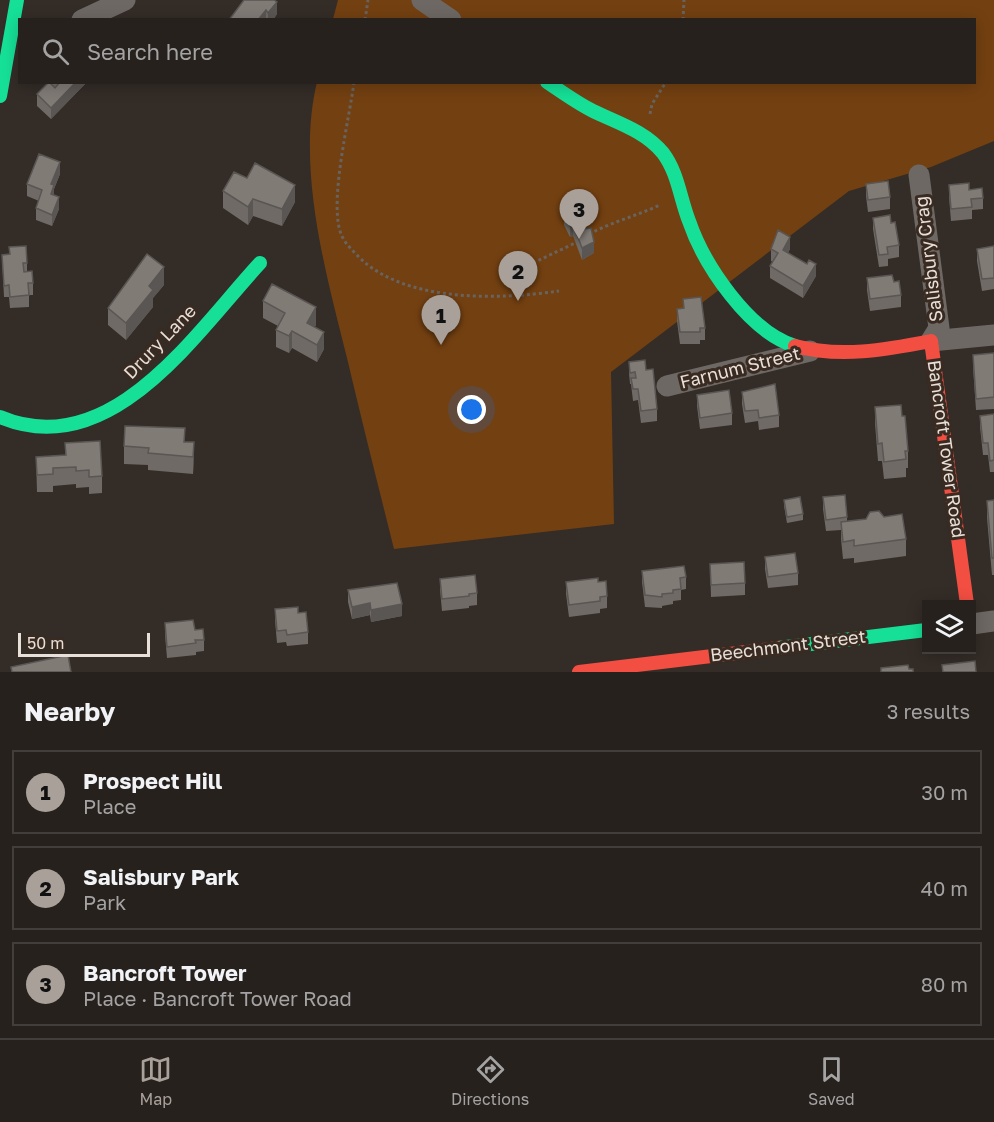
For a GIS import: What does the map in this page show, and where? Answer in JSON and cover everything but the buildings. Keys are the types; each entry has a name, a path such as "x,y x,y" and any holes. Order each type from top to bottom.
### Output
{"street":[{"path":"0,96 14,50 17,0"},
{"path":"86,18 125,0"},
{"path":"422,0 448,18"},
{"name":"Bancroft Tower Road","path":"550,84 575,100 644,136 662,152 672,166 694,235 713,270 749,317 774,338 813,350 862,351 931,341 966,600"},
{"name":"Salisbury Crag","path":"919,175 939,328 931,341"},
{"name":"Drury Lane","path":"0,417 29,427 45,428 79,421 120,403 156,376 260,263"},
{"path":"931,341 994,335"},
{"name":"Farnum Street","path":"667,386 813,350"},
{"path":"976,623 994,621"},
{"name":"Beechmont Street","path":"579,672 922,631"}],"path":[{"path":"365,18 368,0"},
{"path":"683,18 684,0"},
{"path":"354,84 338,216 345,243 377,273 398,282 448,294 489,297 559,291"},
{"path":"644,136 652,104 665,84"},
{"path":"585,236 615,221 627,220 681,195"},
{"path":"533,263 574,243"}],"shaded area":[{"path":"338,0 994,0 994,141 931,167 849,191 611,372 614,524 394,549 330,292 316,221 310,150 311,115 317,84 976,84 976,18 333,18"}],"traffic: fast":[{"path":"0,96 17,0"},
{"path":"550,84 587,108 640,133 656,145 672,169 686,212 705,257 730,295 761,327 795,346"},
{"path":"0,417 40,427 78,422 114,407 148,384 179,354 260,263"},
{"path":"778,648 922,630"}],"traffic: jam":[{"path":"795,346 812,350 846,352 880,350 931,341 966,600"},
{"path":"579,672 778,648"}],"place":[{"name":"Bancroft Tower","path":"579,239"},
{"name":"Salisbury Park","path":"518,301"},
{"name":"Prospect Hill","path":"441,345"}]}
